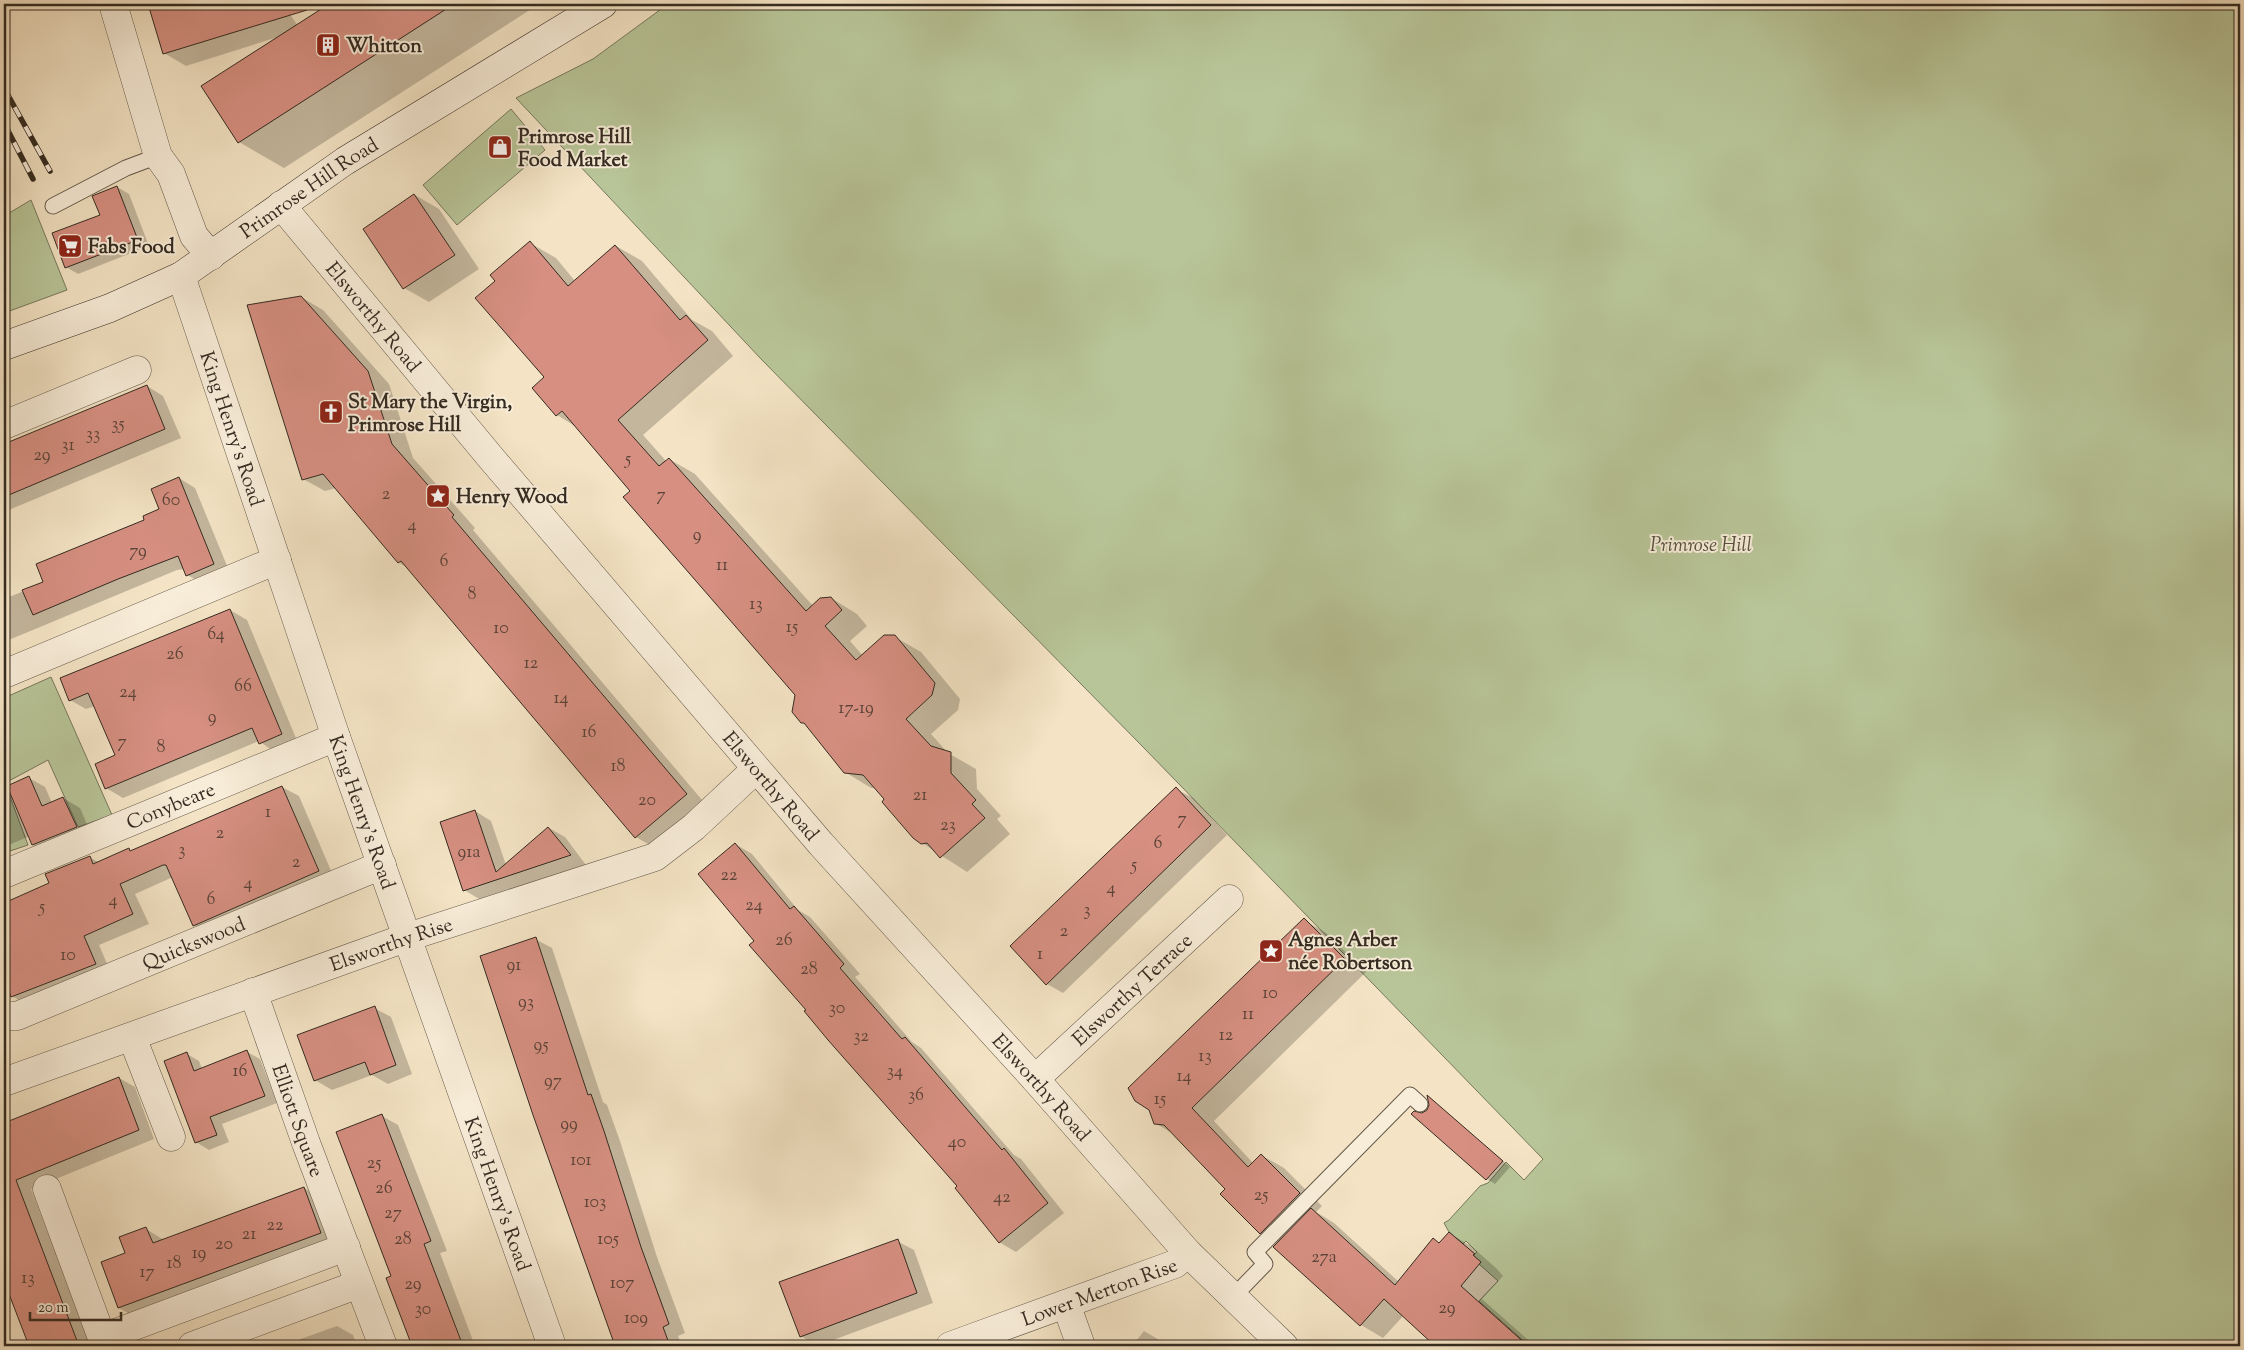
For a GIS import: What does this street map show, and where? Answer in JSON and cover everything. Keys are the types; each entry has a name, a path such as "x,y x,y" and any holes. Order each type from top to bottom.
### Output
{"street":[{"path":"113,4 158,156 171,174 194,236 211,256"},
{"name":"Primrose Hill Road","path":"4,346 110,308 181,276 345,160 603,4"},
{"name":"Elsworthy Road","path":"281,205 491,458 821,844 1035,1079 1188,1253 1232,1298 1284,1346"},
{"name":"King Henry's Road","path":"181,276 336,737 408,937 448,1058 552,1346"},
{"path":"6,417 137,370"},
{"path":"4,674 277,560"},
{"name":"Conybeare","path":"4,874 336,737"},
{"name":"Elsworthy Rise","path":"4,1082 408,937 655,857 694,827 756,769"},
{"name":"Quickswood","path":"4,1016 16,1016 382,865"},
{"name":"Elsworthy Terrace","path":"1035,1079 1229,899"},
{"name":"Elliott Square","path":"253,992 306,1143 383,1346"},
{"path":"132,1037 171,1137"},
{"path":"47,1189 104,1342 346,1247"},
{"name":"Lower Merton Rise","path":"950,1346 1175,1264 1188,1253"},
{"path":"192,1346 359,1284"},
{"path":"1066,1304 1081,1346"}],"lane":[{"path":"53,206 126,168 158,156"},
{"path":"1232,1298 1265,1264 1255,1252 1410,1095 1420,1104"}],"green space":[{"name":"Primrose Hill","path":"668,4 2240,4 2240,1346 1529,1346 1479,1301 1498,1281 1479,1264 1480,1262 1473,1255 1477,1252 1466,1241 1463,1244 1449,1232 1444,1223 1480,1186 1488,1183 1506,1162 1524,1180 1543,1159 1144,748 762,360 516,98 593,59"},
{"path":"511,109 545,150 457,225 423,185"},
{"path":"31,200 67,290 4,313 4,216"},
{"path":"51,677 112,815 78,827 48,760 5,783 28,845 4,853 4,698"}],"building":[{"path":"148,4 306,4 307,10 163,54"},
{"name":"Whitton","path":"329,4 454,4 238,143 201,86"},
{"path":"117,186 138,240 65,268 52,233 100,215 92,196"},
{"path":"414,194 455,255 403,289 363,229"},
{"path":"530,241 568,286 615,245 680,320 686,315 708,340 618,420 659,466 669,458 806,611 820,598 831,597 842,610 825,626 856,660 884,635 895,635 935,683 932,695 906,719 931,746 951,752 951,773 976,800 972,804 985,818 940,858 927,843 921,844 913,838 882,802 884,799 863,775 844,773 804,723 801,723 792,712 795,695 623,497 630,491 562,411 556,416 532,388 544,377 475,298 495,281 490,275"},
{"path":"301,296 368,371 392,444 454,515 452,517 687,794 635,838 401,561 398,563 323,474 302,480 247,305"},
{"path":"147,385 165,429 4,497 4,444"},
{"path":"179,477 214,564 186,576 178,556 33,615 22,590 43,582 36,564 144,520 143,516 159,509 151,489"},
{"path":"230,609 282,734 259,744 252,728 105,789 95,764 115,755 88,693 69,701 60,678"},
{"path":"29,776 42,806 63,797 77,827 32,845 7,786"},
{"path":"282,786 319,871 193,926 166,865 163,865 120,884 133,914 84,936 96,964 11,997 4,979 4,903 49,883 45,874 90,856 93,864 129,848 130,851"},
{"path":"1176,787 1211,825 1046,985 1010,946"},
{"path":"475,810 496,872 548,827 571,855 463,891 440,822"},
{"path":"735,843 790,909 794,906 844,964 840,968 902,1039 905,1037 1002,1150 1004,1148 1048,1203 999,1243 955,1188 957,1186 828,1040 804,1011 806,1010 749,945 754,941 698,874"},
{"path":"1304,918 1345,959 1192,1108 1248,1167 1261,1154 1300,1193 1260,1234 1220,1194 1225,1189 1164,1125 1154,1124 1149,1110 1135,1101 1128,1088"},
{"path":"536,937 588,1095 591,1094 641,1247 669,1324 663,1327 670,1346 615,1346 533,1115 480,956"},
{"path":"375,1006 396,1065 370,1075 365,1062 314,1081 297,1035"},
{"path":"247,1050 265,1096 210,1117 217,1135 195,1143 164,1061 187,1052 194,1071"},
{"path":"119,1077 139,1130 16,1180 79,1346 29,1346 4,1281 4,1129 10,1126 9,1121"},
{"path":"1427,1095 1503,1161 1486,1180 1411,1114 1414,1111 1422,1113 1427,1110 1429,1105"},
{"path":"382,1114 431,1241 424,1244 463,1346 412,1346 386,1278 391,1276 336,1132"},
{"path":"304,1187 321,1233 118,1308 101,1262 125,1253 119,1237 146,1227 153,1243"},
{"path":"1311,1208 1395,1285 1433,1238 1439,1243 1449,1232 1475,1254 1473,1255 1481,1262 1461,1286 1528,1346 1435,1346 1384,1299 1360,1326 1273,1247"},
{"path":"898,1239 917,1293 800,1337 779,1282"}],"railway":[{"path":"4,88 50,171"},
{"path":"4,123 33,179"}],"place":[{"name":"Whitton","path":"328,45"},
{"name":"Primrose Hill Food Market","path":"500,147"},
{"name":"Fabs Food","path":"70,246"},
{"name":"St Mary the Virgin, Primrose Hill","path":"331,412"},
{"name":"Henry Wood","path":"438,496"},
{"name":"Agnes Arber née Robertson","path":"1271,951"}]}
